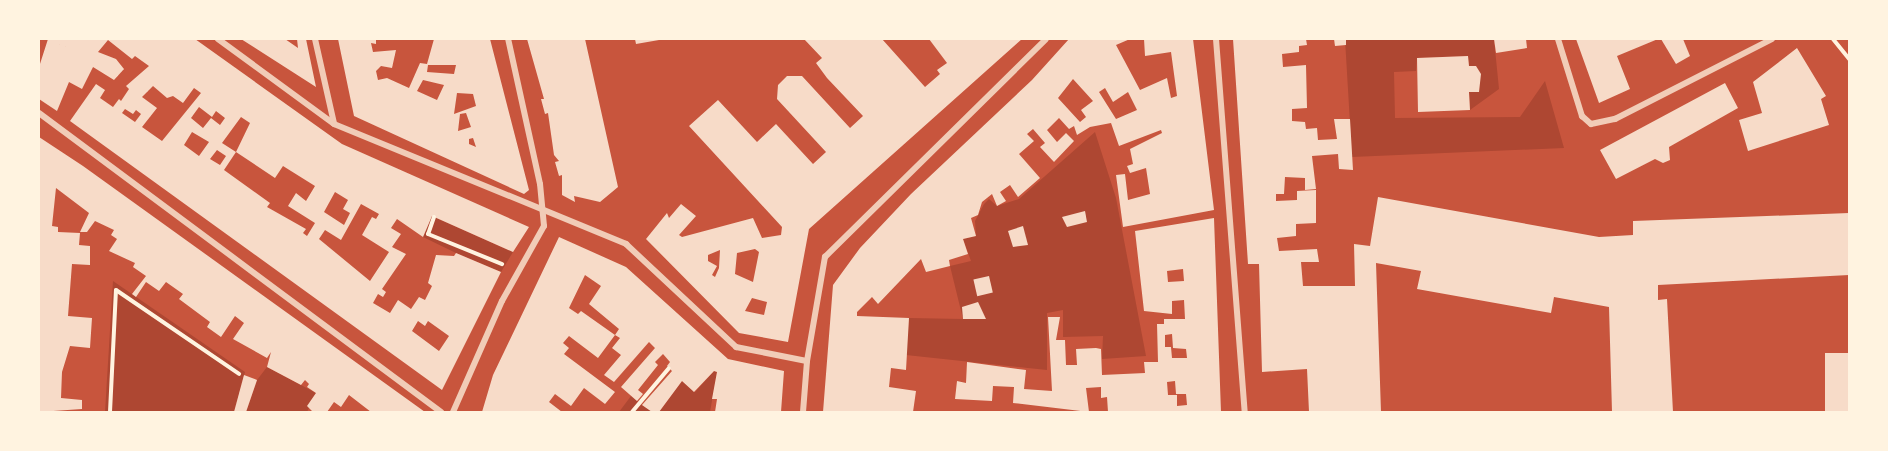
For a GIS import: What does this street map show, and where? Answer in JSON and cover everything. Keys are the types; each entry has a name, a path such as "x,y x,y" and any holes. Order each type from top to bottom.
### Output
{"street":[{"path":"218,39 334,124 544,213 626,244 736,347 807,361"},
{"path":"315,39 334,124"},
{"path":"453,412 519,271 541,236 544,213 508,39"},
{"path":"803,412 807,361 825,257 1046,39"},
{"path":"1216,39 1245,412"},
{"path":"1558,39 1582,116 1591,124 1615,118 1772,39"},
{"path":"39,112 441,412"}],"path":[{"path":"1833,39 1849,59"},
{"path":"434,217 428,234 519,271"},
{"path":"110,412 116,290 239,374"},
{"path":"632,412 669,368"}],"shaded area":[{"path":"1345,39 1494,39 1499,89 1470,110 1469,92 1479,91 1476,66 1469,66 1468,56 1417,58 1416,71 1394,72 1395,118 1520,117 1545,81 1564,148 1352,157"},
{"path":"1095,132 1116,198 1146,356 1102,359 1103,336 1063,337 1063,310 1047,313 1047,370 906,355 909,318 963,319 950,266 971,261 963,239 976,236 975,221 984,204 989,199 997,206 1019,199"},
{"path":"432,216 513,252 501,272 423,237"},
{"path":"113,281 245,372 234,412 105,412"},
{"path":"267,367 316,393 307,412 246,412 257,380"},
{"path":"714,371 717,372 710,412 659,412 682,381 695,392"},
{"path":"631,396 642,405 652,412 619,412"}],"building":[{"path":"48,39 195,39 342,144 529,227 513,252 432,216 423,237 397,219 391,228 401,234 392,247 406,254 382,289 386,292 383,297 378,294 373,303 390,313 398,300 411,309 419,297 425,300 432,286 428,283 436,255 454,256 456,253 501,272 442,390 70,121 96,84 105,90 100,98 113,107 119,99 121,101 129,89 126,86 149,66 135,56 132,59 108,40 98,52 116,59 124,69 114,80 93,67 82,89 69,82 57,111 39,99 39,67","holes":["153,86 167,98 173,96 183,103 194,88 201,93 162,141 142,127 157,108 142,97","199,107 212,117 216,111 225,118 220,125 211,118 203,128 191,118","125,109 133,114 136,110 141,114 135,122 122,113","241,117 250,123 236,152 222,143","192,132 209,142 199,156 184,145","217,150 226,156 220,165 210,159","236,152 275,178 283,166 315,186 306,201 296,193 288,206 315,223 307,236 303,233 306,229 267,207 270,203 224,170","335,192 348,200 343,209 350,213 344,225 324,212","361,204 379,214 376,219 372,217 362,235 389,252 370,281 319,239 325,230 341,240","418,321 425,326 428,321 449,336 439,351 412,331"]},
{"path":"241,39 285,39 298,48 297,39 306,39 316,87"},
{"path":"338,39 376,39 376,44 371,43 373,52 396,50 392,68 381,66 376,71 378,80 387,78 409,88 420,63 427,64 434,39 490,39 529,190 524,194 354,116","holes":["428,65 456,65 454,74 427,72","423,80 444,85 437,100 417,91","457,93 473,94 476,106 454,114","466,113 471,127 458,131 460,114","473,138 476,147 469,144 469,139"]},
{"path":"527,39 585,39 618,187 600,202 574,196 575,202 562,195 562,175 559,176 555,162 559,161 554,155 548,113 545,114 541,99 544,99"},
{"path":"635,39 659,39 659,40 636,44"},
{"path":"804,39 882,39 925,87 940,74 937,70 947,63 929,39 1022,39 809,229 788,342 739,333 646,239 667,213 669,218 681,204 696,216 679,235 682,237 753,218 762,238 781,235 782,227 689,126 718,100 757,142 776,124 813,164 826,152 777,99 778,85 787,76 802,76 850,128 863,116 816,63 822,58","holes":["755,249 759,252 753,282 735,274 737,253","720,250 719,268 715,277 712,275 717,266 708,261 708,255","752,298 767,302 764,315 745,311"]},
{"path":"1069,39 1130,39 1116,45 1140,90 1167,78 1171,98 1177,96 1171,52 1145,56 1144,39 1193,39 1214,210 1123,227 1116,175 1125,174 1128,200 1150,194 1146,168 1130,173 1127,166 1133,164 1130,149 1162,133 1161,130 1119,146 1111,123 1090,127 1077,135 1074,126 1069,129 1059,118 1047,130 1057,142 1066,133 1074,141 1054,162 1040,147 1045,143 1033,129 1027,134 1034,141 1019,154 1040,178 1018,197 1010,185 1000,192 1006,201 997,206 992,194 982,202 978,215 971,218 976,236 963,239 968,254 949,260 950,266 926,272 921,259 878,304 872,297 857,312 857,316 909,318 906,370 891,368 889,387 916,391 913,412 823,412 833,285 860,248 911,194 1032,80","holes":["1073,79 1093,101 1081,110 1086,117 1080,122 1058,98","1105,88 1113,102 1128,92 1137,110 1116,119 1099,92"]},
{"path":"1233,39 1306,39 1307,45 1299,46 1299,52 1282,54 1283,67 1306,65 1307,108 1292,109 1292,121 1305,122 1306,129 1317,128 1318,140 1337,139 1334,119 1350,119 1353,170 1339,169 1338,154 1312,156 1316,189 1305,190 1305,178 1285,177 1284,194 1276,194 1276,201 1297,200 1297,191 1316,190 1316,223 1296,224 1296,236 1277,238 1279,251 1317,249 1319,262 1301,262 1303,286 1355,286 1354,244 1370,246 1378,197 1599,237 1633,235 1633,221 1849,213 1849,275 1658,285 1658,300 1667,299 1673,412 1612,412 1609,307 1554,297 1551,313 1417,289 1421,271 1376,263 1381,412 1309,412 1307,369 1262,372 1259,264 1248,264"},
{"path":"1334,39 1346,39 1346,45 1335,46"},
{"path":"1494,39 1526,39 1527,48 1496,53"},
{"path":"1576,39 1658,39 1617,56 1630,89 1599,103"},
{"path":"1661,39 1683,39 1690,56 1676,64"},
{"path":"1797,48 1826,96 1821,99 1829,125 1748,151 1739,120 1762,113 1753,82"},
{"path":"1468,56 1469,66 1476,66 1481,74 1479,92 1469,92 1470,110 1418,112 1417,58"},
{"path":"1725,83 1738,108 1669,147 1670,160 1663,163 1655,159 1616,179 1600,150"},
{"path":"39,137 83,166 425,412 371,412 349,395 341,407 334,402 327,412 313,412 307,406 316,393 307,387 309,384 305,380 301,385 267,367 271,352 267,358 233,339 244,323 235,316 221,337 207,327 210,322 179,299 183,294 166,282 159,291 146,282 136,297 132,294 146,276 133,267 135,263 109,251 117,239 111,235 114,230 95,221 87,232 80,232 89,213 56,188 52,226 58,227 58,232 80,233 79,245 90,246 90,265 72,264 68,316 92,318 90,348 70,346 62,372 61,398 82,400 82,409 39,412"},
{"path":"1085,211 1087,222 1067,227 1062,217"},
{"path":"1214,218 1221,412 1108,412 1107,397 1101,398 1101,387 1086,388 1089,412 1013,403 1014,387 993,386 992,401 955,399 957,381 966,383 967,362 1026,370 1024,389 1052,391 1048,317 1060,317 1056,340 1065,340 1066,365 1077,365 1076,349 1096,348 1101,349 1102,375 1145,373 1144,362 1158,362 1157,324 1164,324 1164,319 1185,319 1184,300 1172,301 1172,314 1144,311 1135,231","holes":["1183,269 1184,281 1168,282 1167,271","1172,334 1173,348 1186,349 1187,358 1172,358 1171,347 1165,347 1165,335","1175,381 1176,394 1186,394 1187,405 1177,406 1177,395 1168,395 1167,382"]},
{"path":"1023,226 1028,245 1013,247 1008,231"},
{"path":"559,237 626,267 728,359 784,371 781,412 715,412 717,399 712,399 717,372 714,371 694,392 682,381 659,412 652,412 642,405 672,371 667,366 670,362 663,354 655,362 658,365 638,390 643,394 637,401 621,387 655,348 649,342 614,382 604,375 621,355 612,348 620,338 615,335 598,358 569,336 563,343 569,348 564,354 615,392 605,404 584,388 571,406 555,394 549,402 562,412 482,412 493,375","holes":["585,275 601,286 589,304 619,329 615,335 581,311 578,314 569,308"]},
{"path":"989,276 993,293 977,296 973,280"},
{"path":"978,302 986,319 963,319 962,307"},
{"path":"1825,353 1849,353 1849,412 1825,412"},
{"path":"244,375 257,380 246,412 234,412"}]}
